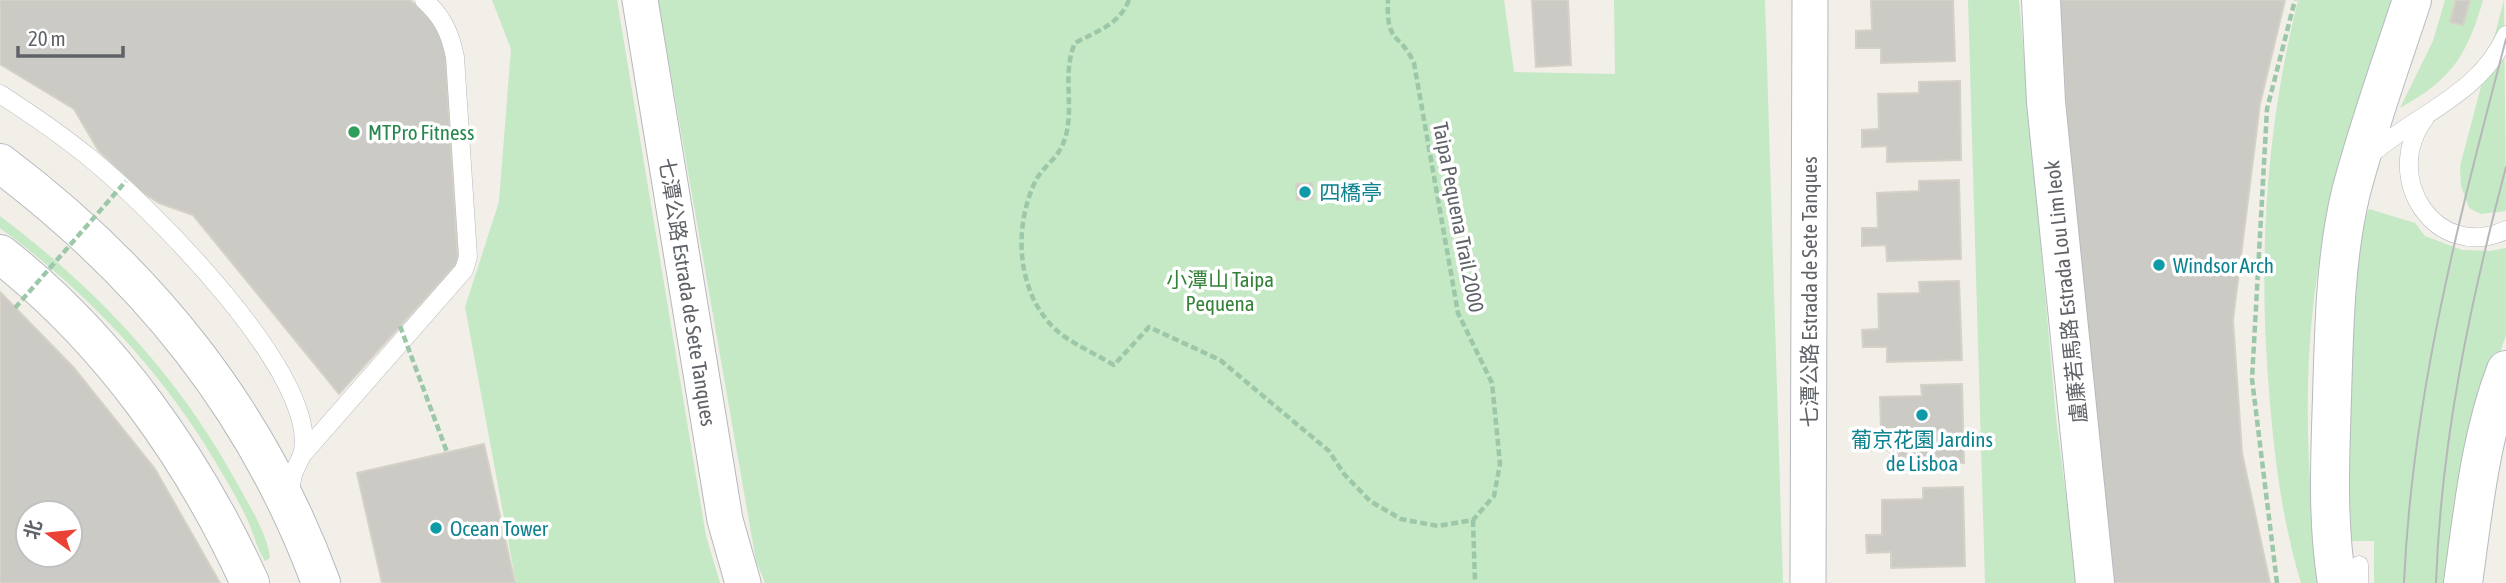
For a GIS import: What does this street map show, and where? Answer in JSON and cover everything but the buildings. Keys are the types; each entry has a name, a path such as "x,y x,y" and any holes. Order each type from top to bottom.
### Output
{"street":[{"name":"七潭公路 Estrada de Sete Tanques","path":"640,0 725,520 743,583"},
{"name":"七潭公路 Estrada de Sete Tanques","path":"1808,583 1811,0"},
{"name":"盧廉若馬路 Estrada Lou Lim Ieok","path":"2041,0 2046,102 2095,583"},
{"path":"2352,577 2330,470 2334,338 2341,262 2357,173 2377,101 2412,0"},
{"path":"0,163 89,236 157,305 202,361 243,421 295,521 321,583"},
{"path":"0,254 80,328 153,415 193,475 229,538 250,583"},
{"path":"2463,583 2475,492 2495,397 2506,370"},
{"path":"295,521 303,546 304,583"}],"lane":[{"path":"302,455 464,270 468,257 455,57 450,33 438,12 424,0"},
{"path":"2357,173 2370,155 2474,80 2499,52 2506,35"},
{"path":"0,94 92,159 149,211 202,268 251,328 290,387 304,428 302,455 290,484 295,521"},
{"path":"2430,113 2416,131 2408,153 2407,175 2414,198 2429,218 2450,231 2473,237 2506,230"}],"path":[{"path":"1129,0 1124,12 1108,27 1075,43 1068,59 1069,113 1062,147 1035,180 1022,220 1021,261 1035,301 1061,334 1114,365 1149,327 1220,359 1329,451 1344,474 1370,501 1401,519 1438,526 1474,520 1475,583"},
{"name":"Taipa Pequena Trail 2000","path":"1388,0 1388,27 1396,41 1408,51 1414,63 1458,313 1492,383 1500,464 1494,496 1474,520"},
{"path":"2277,583 2252,379 2267,109 2295,0"},
{"path":"15,308 126,181"},
{"path":"400,326 447,453"}],"green space":[{"path":"492,0 617,0 706,536 720,583 516,583 465,307 499,202 511,49"},
{"name":"小潭山 Taipa Pequena","path":"658,0 1504,0 1514,72 1615,74 1614,0 1765,0 1783,583 765,583 756,561"},
{"path":"1968,0 2019,0 2056,418 2077,583 1985,583"},
{"path":"2298,0 2395,0 2333,200 2312,315 2309,452 2315,541 2321,583 2301,583 2289,536 2273,439 2264,292 2267,194 2272,145 2278,97"},
{"path":"2445,0 2483,0 2470,37 2455,64 2432,87 2400,108 2433,41"},
{"path":"2504,0 2506,211 2481,214 2469,208 2461,186 2460,166"},
{"path":"2369,209 2415,223 2425,236 2462,250 2490,251 2506,248 2506,335 2492,376 2455,583 2374,583 2374,541 2352,541 2350,583 2343,410 2360,228"},
{"path":"0,216 36,244 103,305 163,371 215,445 253,511 270,558 265,561 248,521 215,461 145,363 62,278 0,228"}],"tram line":[{"path":"2404,583 2409,514 2427,376 2455,241 2506,39"},
{"path":"2436,583 2444,477 2459,373 2506,167"}],"place":[{"name":"MTPro Fitness","path":"354,132"},
{"name":"四橋亭","path":"1305,192"},
{"name":"Windsor Arch","path":"2159,265"},
{"name":"葡京花園 Jardins de Lisboa","path":"1922,415"},
{"name":"Ocean Tower","path":"436,528"}]}
